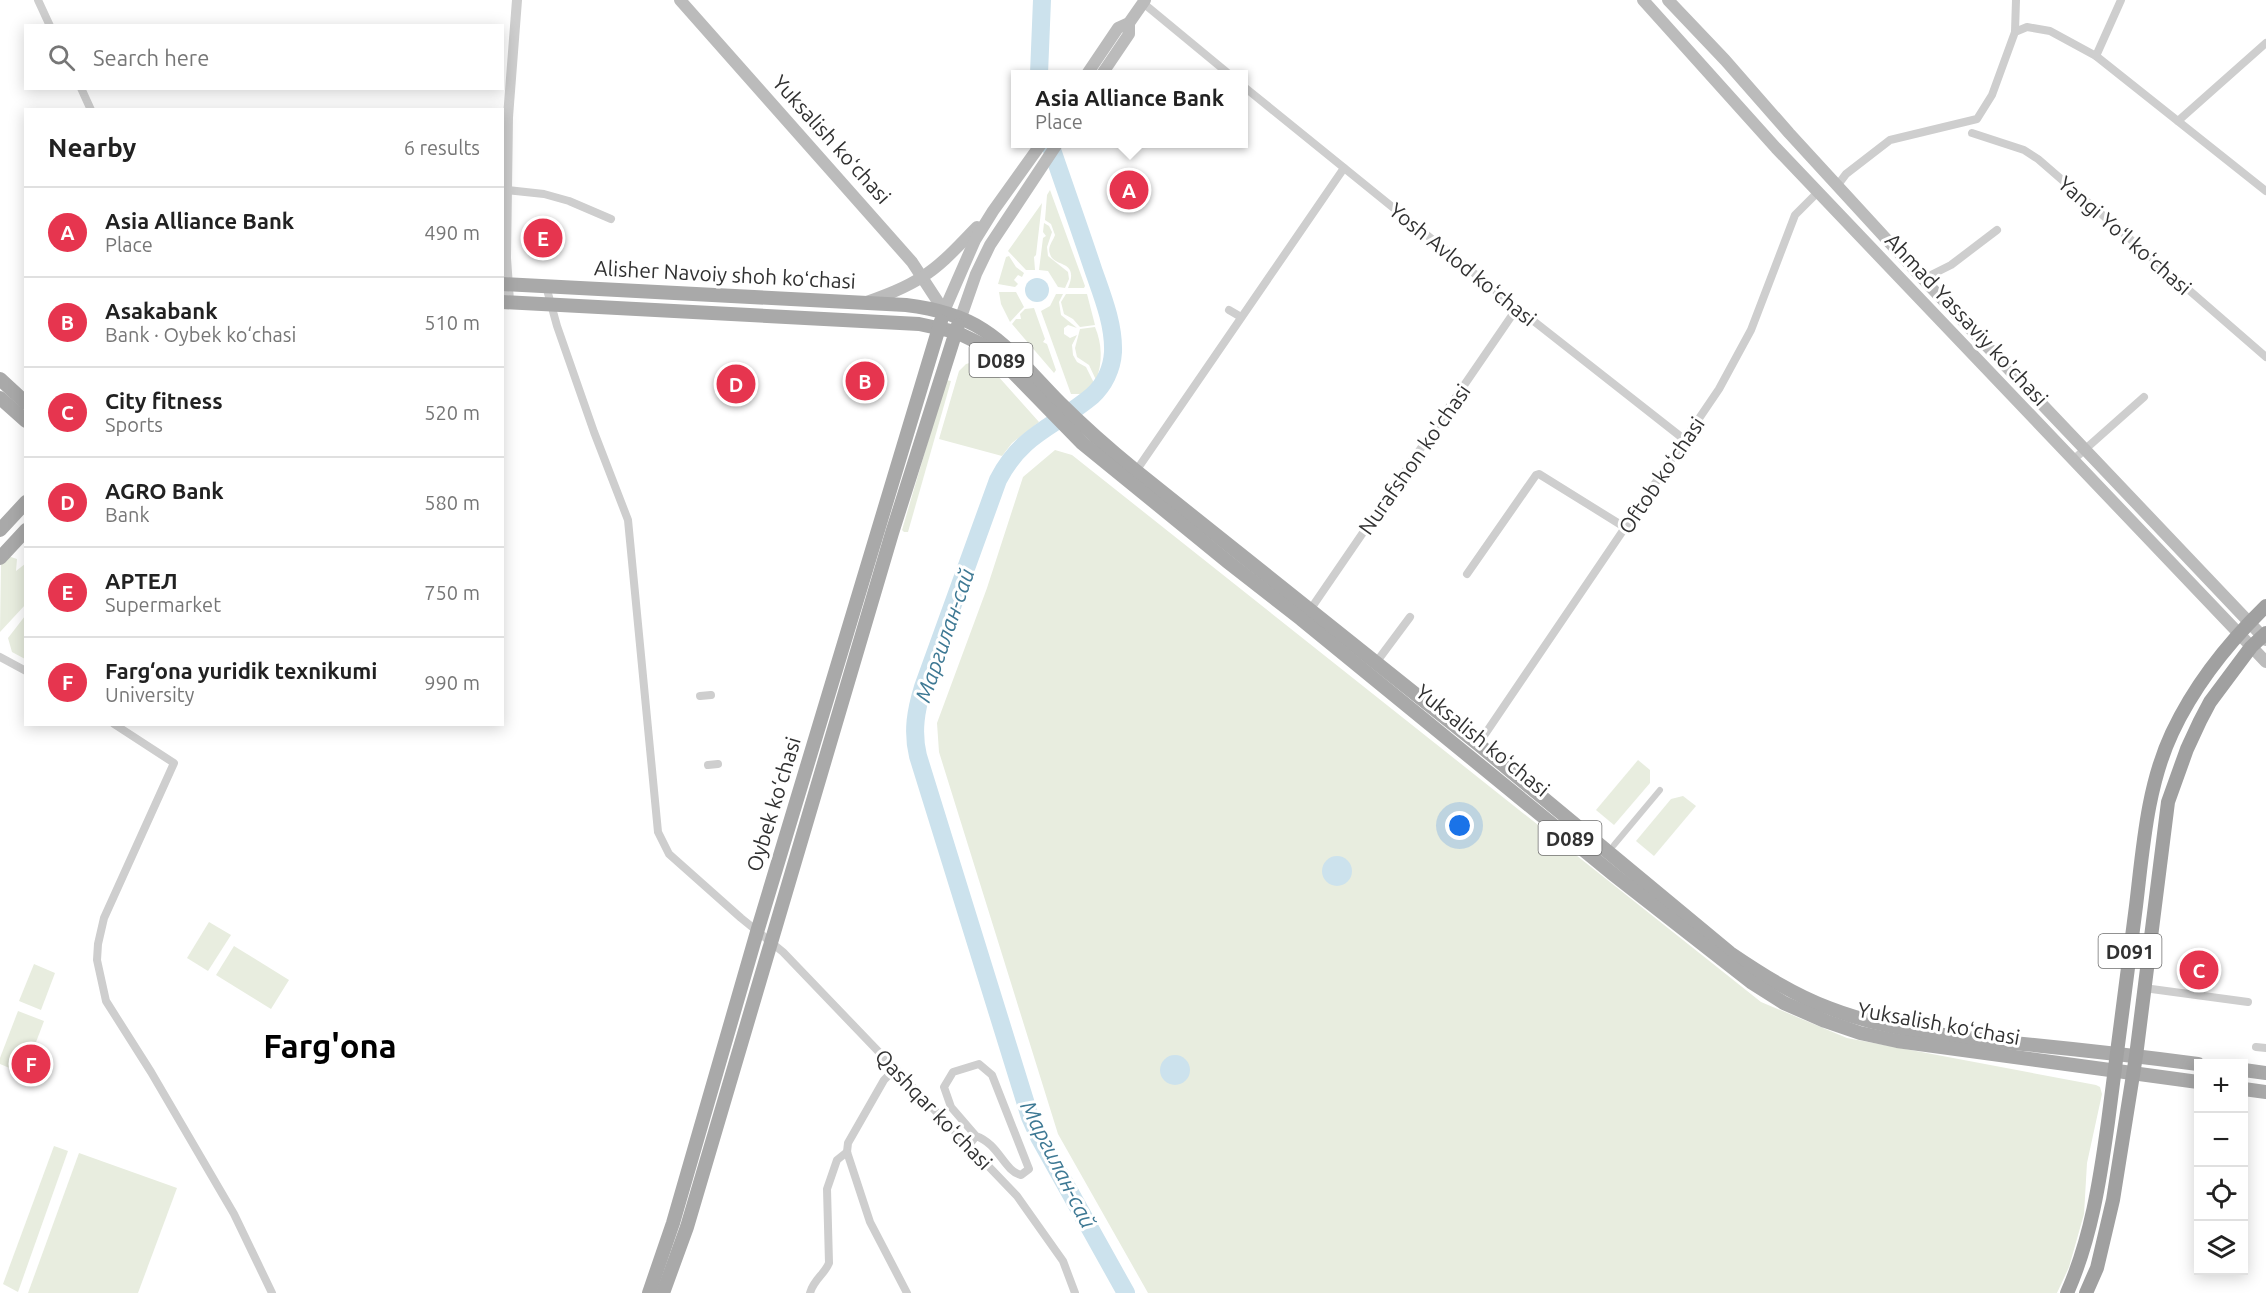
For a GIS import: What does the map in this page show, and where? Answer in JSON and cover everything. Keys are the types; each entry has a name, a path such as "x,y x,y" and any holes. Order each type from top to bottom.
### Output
{"highway":[{"name":"D091","path":"2067,1293 2080,1263 2088,1234 2104,1148 2145,834 2161,762 2171,735 2194,693 2239,634 2266,606"},
{"name":"D091","path":"2086,1293 2097,1268 2113,1200 2136,1056 2165,823 2175,779 2210,702 2251,647 2265,636"}],"main road":[{"name":"Yuksalish koʻchasi","path":"680,0 849,188 923,277 944,311"},
{"name":"Ahmad Yassaviy ko'chasi","path":"1643,0 1818,192 2266,662"},
{"name":"Ahmad Yassaviy ko'chasi","path":"1668,0 1923,279 2249,622"},
{"path":"1090,70 1118,28 1129,23 1144,2"},
{"path":"1105,70 1129,34 1129,23"},
{"path":"944,311 961,269 993,211 1038,148"},
{"path":"961,317 976,274 990,245 1054,148"},
{"path":"865,303 923,277 945,259 993,211"},
{"name":"Alisher Navoiy shoh koʻchasi","path":"505,284 906,305 944,311 961,317"},
{"name":"Alisher Navoiy shoh koʻchasi","path":"506,302 919,324 939,327"},
{"name":"Oybek ko‘chasi","path":"649,1293 674,1222 757,932 944,311"},
{"name":"Yuksalish koʻchasi","path":"961,317 991,334 1009,348 1055,407"},
{"name":"Oybek ko‘chasi","path":"663,1293 687,1227 892,533 961,317"},
{"name":"Yuksalish koʻchasi","path":"939,327 976,341 999,358 1055,407 1087,439 1473,750 1730,953 1790,990 1855,1017 1925,1033 2136,1056"},
{"path":"0,379 24,401"},
{"path":"0,398 24,419"},
{"name":"Yuksalish koʻchasi","path":"1087,439 1136,471 1310,610 1724,962 1750,982 1784,1003 1860,1033 1897,1041 2133,1073"},
{"path":"0,530 24,504"},
{"path":"0,558 24,532"},
{"path":"2249,622 2265,636"},
{"name":"D089","path":"2136,1056 2194,1063"},
{"path":"2248,1071 2266,1073"},
{"name":"D089","path":"2133,1073 2194,1081"},
{"path":"2248,1090 2266,1092"}],"street":[{"path":"38,0 49,24"},
{"path":"506,302 506,118 517,0"},
{"path":"1837,186 1846,174 1890,140 1977,119 1992,95 2014,32 2016,0"},
{"path":"2096,56 2121,0"},
{"path":"1144,2 1223,70"},
{"path":"2014,32 2027,27 2050,31 2096,56 2266,191"},
{"path":"2178,121 2266,43"},
{"path":"82,90 90,108"},
{"name":"Yosh Avlod koʻchasi","path":"1248,90 1517,308 1685,440"},
{"name":"Yangi Yoʻl koʻchasi","path":"1972,132 2024,150 2038,159 2266,357"},
{"path":"1136,471 1344,168"},
{"path":"507,190 544,194 569,201 611,219"},
{"name":"Oftob koʻchasi","path":"1473,750 1719,389 1750,330 1796,215 1818,192"},
{"path":"1923,279 1951,265 1997,230"},
{"name":"Qashqar koʻchasi","path":"546,286 557,326 594,432 628,520 658,832 669,854 783,952 1017,1196 1063,1261 1075,1293"},
{"name":"Nurafshon ko'chasi","path":"1310,610 1517,308"},
{"path":"1229,310 1241,317"},
{"path":"2073,460 2144,397"},
{"path":"1467,574 1536,475 1539,474 1626,528"},
{"path":"1375,664 1410,617"},
{"path":"0,657 24,670"},
{"path":"700,696 711,695"},
{"path":"117,726 174,762 104,918 97,960 106,1001 152,1072 234,1214 272,1293"},
{"path":"708,765 718,764"},
{"path":"1614,845 1660,790"},
{"path":"2144,988 2248,1002"},
{"path":"2256,1047 2266,1048"},
{"path":"979,1064 992,1075 1029,1169 1021,1176 1014,1174 995,1147 984,1138 976,1136 951,1107 944,1087 953,1072 979,1064"},
{"path":"896,1068 884,1080 848,1143 847,1152 870,1222 907,1293"},
{"path":"969,1145 976,1136"},
{"path":"810,1293 815,1280 829,1263 827,1189 837,1160 847,1152"}],"shaded area":[{"path":"1050,190 1084,288 1068,288 1071,279 1069,268 1056,261 1050,254 1050,246 1055,235 1051,224 1045,220 1047,195"},
{"path":"1042,203 1034,257 1035,270 1026,270 1008,251"},
{"path":"1044,223 1052,232 1047,247 1048,256 1068,272 1069,279 1065,288 1058,287 1048,271 1039,270 1043,238 1046,236 1043,232"},
{"path":"1009,256 1016,267 1024,273 1022,277 1018,275 1014,280 1018,284 1015,287 998,284 1006,257"},
{"path":"999,292 1016,292 1024,307 1010,322 1001,304"},
{"path":"1056,294 1063,294 1059,302 1061,315 1077,328 1068,325 1064,328 1064,334 1070,338 1077,335 1072,345 1073,355 1077,362 1086,367 1094,383 1082,394 1071,394 1041,311 1050,306"},
{"path":"1066,294 1087,294 1095,325 1080,327 1064,314 1061,302"},
{"path":"1034,308 1045,339 1043,342 1047,344 1056,370 1054,373 1012,324 1016,319 1021,319 1020,314 1025,309"},
{"path":"1095,327 1101,353 1096,380 1089,365 1077,357 1075,348 1080,329"},
{"path":"977,361 989,366 1039,422 1012,443 1002,456 939,439 959,371 966,364"},
{"path":"946,380 951,381 908,532 904,532 902,530"},
{"path":"1055,450 1072,455 1761,1002 1847,1038 2100,1087 2102,1094 2087,1163 2084,1214 2069,1267 2057,1293 1148,1293 1058,1134 939,752 937,723 987,588 1023,477"},
{"path":"8,556 17,559 16,571 24,565 24,606 0,632 1,561"},
{"path":"24,617 24,658 12,652 8,638"},
{"path":"1638,760 1650,770 1650,783 1614,825 1596,810"},
{"path":"1683,796 1696,806 1654,856 1636,841 1671,799"},
{"path":"209,922 231,935 208,971 187,958"},
{"path":"234,946 289,980 271,1009 216,975"},
{"path":"34,964 55,973 41,1010 19,1001"},
{"path":"18,1011 44,1021 24,1074 0,1064 0,1058"},
{"path":"54,1146 68,1151 18,1292 3,1284"},
{"path":"79,1153 177,1188 138,1293 28,1293"}],"water":[{"path":"1037,278 1042,279 1048,285 1048,295 1042,301 1037,302 1032,301 1026,295 1025,290 1026,285 1032,279"},
{"path":"1337,856 1348,860 1352,871 1348,882 1337,886 1326,882 1322,871 1326,860"},
{"path":"1175,1055 1186,1059 1190,1070 1186,1081 1175,1085 1164,1081 1160,1070 1164,1059"}],"waterway":[{"name":"Маргилан-сай","path":"1039,70 1042,0"},
{"name":"Маргилан-сай","path":"1051,148 1107,310 1113,341 1111,364 1104,382 1096,392 1029,441 1007,464 998,480 923,687 917,712 915,738 918,756 1030,1117 1126,1293"}],"place":[{"name":"Asia Alliance Bank","path":"1129,190"},
{"name":"АРТЕЛ","path":"543,238"},
{"name":"Asakabank","path":"865,381"},
{"name":"AGRO Bank","path":"736,384"},
{"name":"City fitness","path":"2199,970"},
{"name":"Farg‘ona yuridik texnikumi","path":"31,1064"}],"district":[{"name":"Farg'ona","path":"330,1045"}]}
